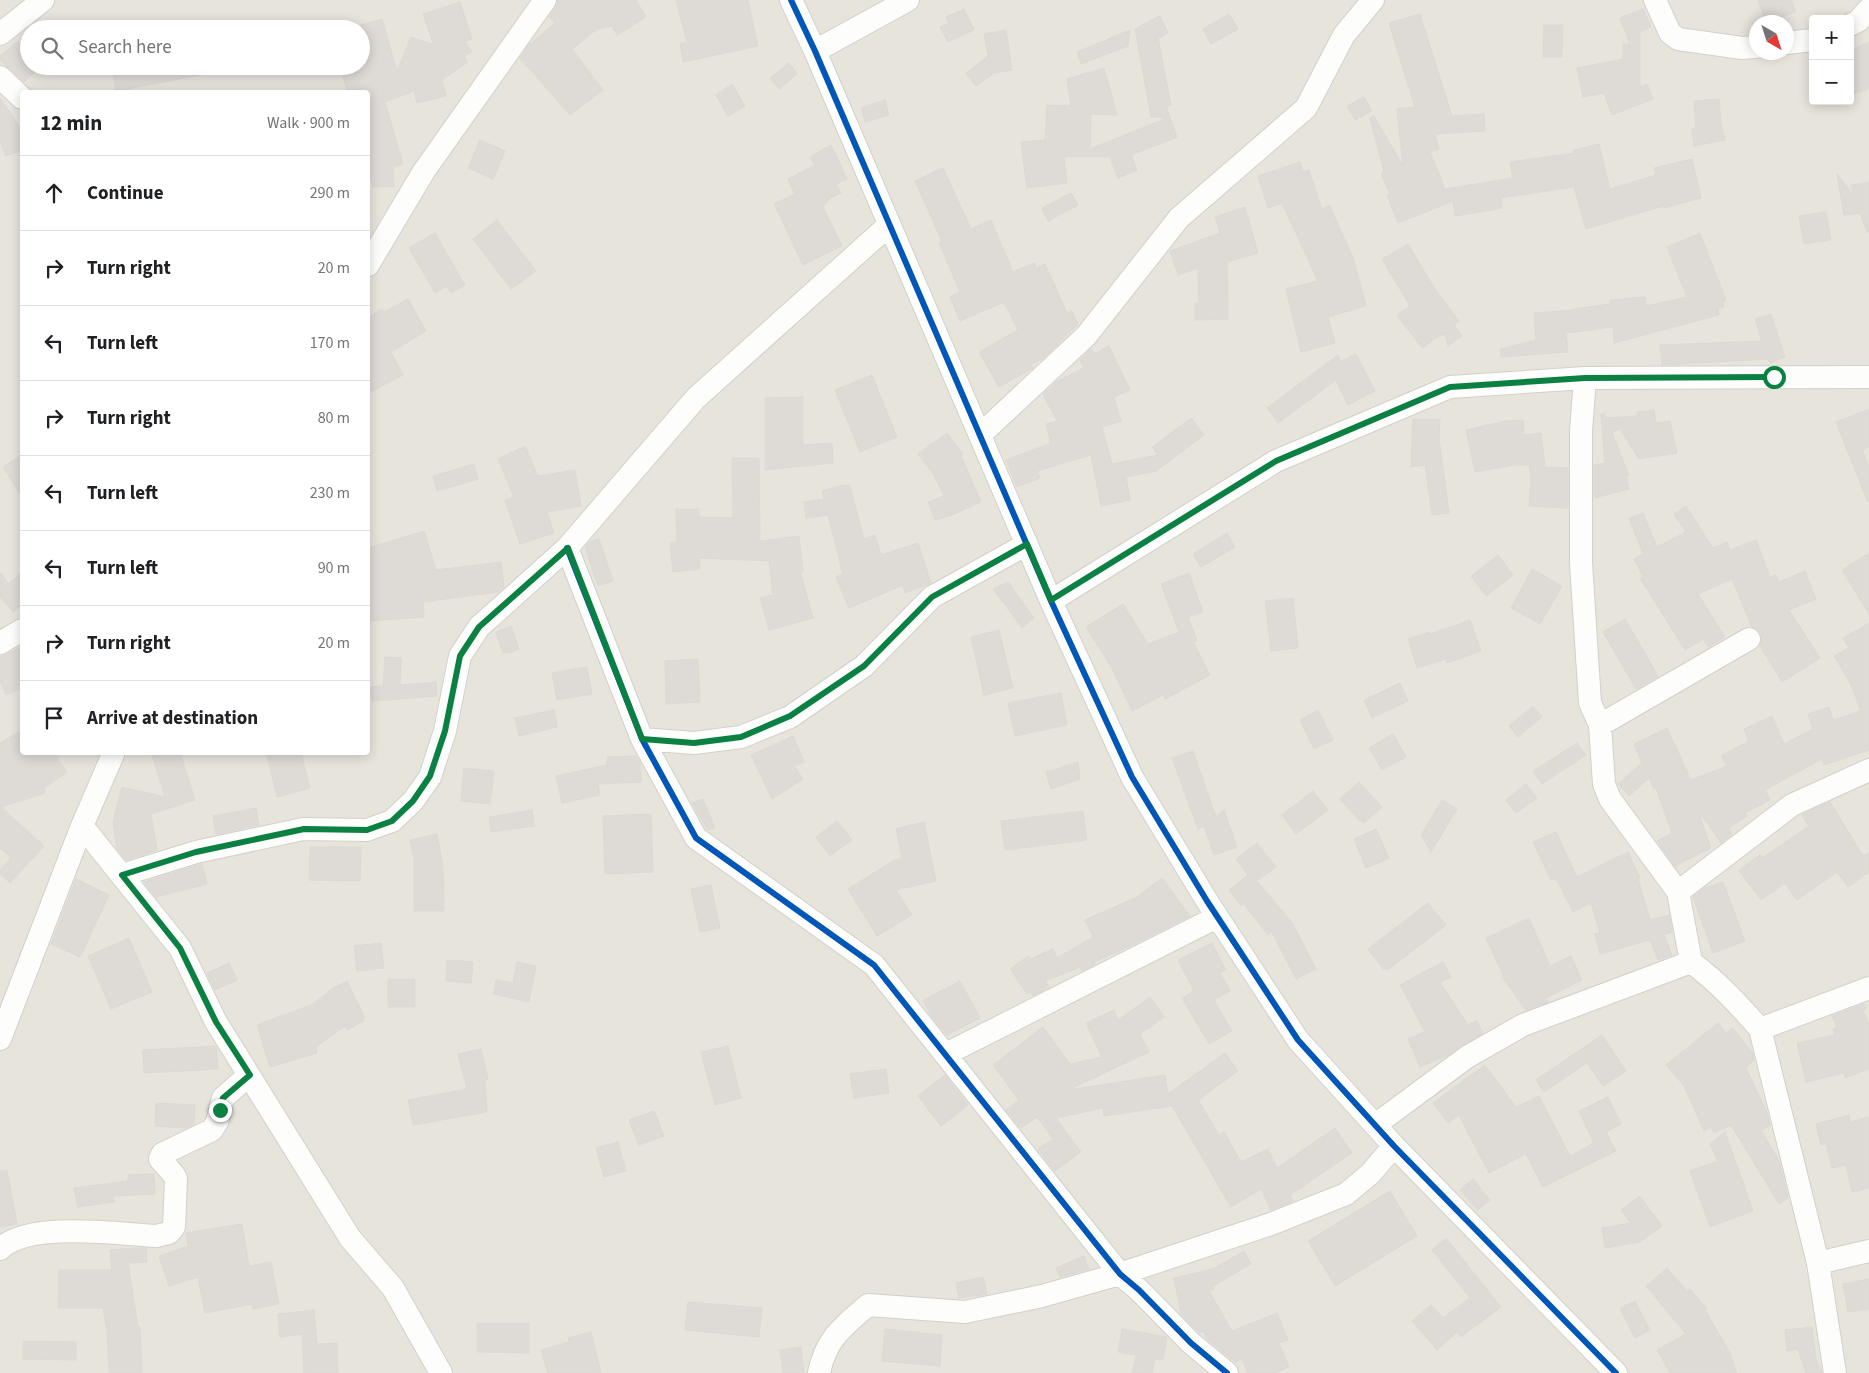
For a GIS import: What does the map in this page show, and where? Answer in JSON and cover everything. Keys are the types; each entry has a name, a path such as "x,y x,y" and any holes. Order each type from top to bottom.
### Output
{"street":[{"path":"0,34 43,0"},
{"path":"370,262 424,171 545,0"},
{"path":"792,0 1051,600 1132,777 1217,917 1298,1040 1394,1146 1616,1373"},
{"path":"815,51 908,0"},
{"path":"980,435 1086,336 1179,218 1306,108 1344,34 1373,0"},
{"path":"1655,0 1670,33 1678,39 1749,48"},
{"path":"1854,23 1869,8"},
{"path":"1794,42 1809,40"},
{"path":"0,77 20,96"},
{"path":"122,875 196,852 304,829 367,830 392,821 413,801 430,776 445,731 460,656 479,627 568,548 696,398 890,225"},
{"path":"1051,600 1276,461 1450,387 1585,378 1869,377"},
{"path":"1585,378 1581,432 1581,562 1590,703 1600,725 1604,784 1610,798 1678,892 1691,962 1711,976 1738,1003 1760,1030 1818,1263 1835,1373"},
{"path":"642,739 694,743 741,737 790,716 864,666 932,597 1027,544"},
{"path":"568,548 642,739 696,838 874,965 1120,1274 1139,1290 1191,1343 1227,1373"},
{"path":"0,643 20,631"},
{"path":"1600,725 1749,639"},
{"path":"0,1039 82,826 113,755"},
{"path":"1678,892 1792,805 1869,770"},
{"path":"82,826 180,948 216,1022 350,1238 393,1288 441,1373"},
{"path":"946,1054 1217,917"},
{"path":"1374,1125 1467,1057 1523,1025 1691,962"},
{"path":"1760,1030 1869,988"},
{"path":"0,1249 20,1238 58,1231 156,1236 169,1233 174,1227 176,1179 160,1159 162,1154 212,1130 217,1122 223,1098 250,1075"},
{"path":"819,1373 822,1359 836,1333 868,1305 965,1312 1042,1296 1120,1274 1270,1224 1346,1194 1370,1174 1394,1146"},
{"path":"1818,1263 1869,1251"}],"shaded area":[{"path":"0,0 1869,0 1869,1373 0,1373"}],"building":[{"path":"558,0 636,0 646,17 617,35 612,26 597,29 572,49 603,90 570,115 520,58 528,46 555,23 549,17 556,8"},
{"path":"676,0 748,0 758,46 683,62 680,44 687,42"},
{"path":"1758,0 1791,0 1796,12 1787,15 1763,15"},
{"path":"460,2 472,39 465,41 472,52 464,56 468,62 442,80 446,96 417,103 414,91 385,102 403,164 393,167 394,187 373,187 370,176 370,90 347,90 342,75 370,75 370,22 382,19 397,72 411,37 434,45 423,14"},
{"path":"964,9 974,30 948,42 940,27 949,23 946,17"},
{"path":"1643,9 1651,27 1640,32 1640,87 1647,84 1653,99 1612,115 1604,93 1583,97 1577,68 1623,59 1623,44 1630,44 1620,18"},
{"path":"1229,14 1238,29 1211,44 1203,29"},
{"path":"1420,14 1452,116 1484,114 1485,131 1435,134 1439,149 1430,152 1445,189 1513,178 1510,162 1574,153 1574,150 1599,144 1610,189 1656,175 1654,168 1692,159 1701,198 1664,208 1663,206 1586,229 1574,187 1501,198 1502,208 1455,216 1453,201 1398,223 1387,195 1390,194 1381,174 1384,172 1370,118 1374,116 1403,166 1397,109 1415,107 1389,23"},
{"path":"1160,16 1168,33 1158,38 1171,105 1166,106 1177,137 1131,155 1137,170 1118,178 1110,157 1064,157 1067,183 1027,188 1021,142 1045,140 1047,105 1071,106 1067,79 1104,68 1117,115 1091,114 1090,149 1167,118 1151,117 1135,29"},
{"path":"1544,25 1563,25 1562,57 1543,57"},
{"path":"1006,30 1012,70 994,73 976,86 966,73 988,56 984,34"},
{"path":"1130,30 1128,46 1081,64 1077,52"},
{"path":"18,41 20,43 20,75 31,75 24,82 0,60 0,56"},
{"path":"1869,42 1869,89 1854,94 1854,60 1854,49"},
{"path":"789,63 797,74 779,89 770,78"},
{"path":"113,75 200,75 121,90 116,90"},
{"path":"732,84 745,106 728,116 716,95"},
{"path":"1364,97 1372,111 1355,120 1347,106"},
{"path":"0,98 20,127 20,151 6,156 0,142"},
{"path":"1719,99 1721,124 1725,140 1694,146 1692,129 1696,129 1694,101"},
{"path":"885,100 889,115 865,122 861,108"},
{"path":"480,140 505,151 493,179 468,168"},
{"path":"831,145 847,179 836,184 841,193 830,198 823,207 842,246 803,265 774,204 795,194 788,179 815,165 810,157"},
{"path":"1300,162 1303,172 1309,170 1322,209 1329,205 1353,257 1366,306 1328,317 1335,343 1301,352 1286,289 1318,281 1282,203 1268,208 1258,176"},
{"path":"943,168 971,229 991,220 1013,272 1034,263 1036,268 1045,264 1067,313 1072,311 1078,324 1044,358 1031,364 1033,368 999,387 979,352 1018,330 1004,302 960,321 950,297 960,292 939,243 942,241 915,181"},
{"path":"1837,174 1854,196 1851,185 1869,182 1869,232 1867,232 1860,213 1844,215"},
{"path":"1071,193 1078,205 1048,221 1042,208"},
{"path":"1245,207 1258,253 1227,262 1228,319 1195,320 1195,303 1199,303 1198,268 1178,275 1170,251 1220,233 1215,217"},
{"path":"1826,212 1831,240 1804,244 1799,216"},
{"path":"497,220 536,271 511,289 473,239"},
{"path":"435,233 465,285 451,293 447,286 435,293 409,248"},
{"path":"1700,233 1726,300 1722,301 1724,307 1718,309 1719,315 1614,343 1613,327 1566,333 1568,352 1501,357 1500,349 1536,340 1534,313 1574,310 1610,304 1610,300 1645,297 1646,306 1687,297 1667,247"},
{"path":"1408,244 1435,289 1459,321 1454,325 1462,336 1448,346 1446,337 1442,334 1422,348 1397,315 1410,306 1382,259"},
{"path":"408,299 426,331 391,352 403,375 370,392 370,317 382,309 384,312"},
{"path":"1771,314 1785,357 1770,363 1768,359 1662,365 1660,345 1762,341 1755,319"},
{"path":"1109,346 1130,390 1114,397 1121,421 1102,427 1112,464 1158,455 1152,447 1191,418 1204,435 1156,471 1126,477 1130,500 1101,506 1091,455 1037,471 1040,478 1017,487 1006,460 1051,443 1046,424 1057,421 1043,394 1056,382 1084,368 1080,360 1091,349 1094,354"},
{"path":"1356,354 1375,391 1348,405 1336,380 1278,423 1267,408 1338,355 1340,362"},
{"path":"872,375 897,437 860,452 835,390"},
{"path":"803,397 803,445 832,443 833,463 765,470 765,398"},
{"path":"1869,409 1869,447 1862,449 1869,467 1868,502 1836,422"},
{"path":"1654,410 1656,423 1670,421 1677,453 1639,459 1620,429 1612,432 1629,476 1626,476 1629,489 1594,498 1594,465 1605,463 1601,414 1604,413 1606,418 1638,416 1637,412"},
{"path":"1413,419 1440,419 1439,439 1449,513 1432,515 1425,465 1411,467"},
{"path":"1523,420 1524,435 1541,433 1545,467 1568,468 1568,508 1529,506 1531,478 1529,465 1514,465 1475,472 1466,430 1506,421"},
{"path":"947,433 963,454 961,456 981,502 952,515 935,520 928,502 944,496 934,475 918,454"},
{"path":"525,446 538,476 575,470 581,506 547,512 554,533 520,544 505,500 514,497 498,459"},
{"path":"20,456 20,494 3,467"},
{"path":"732,458 759,458 760,541 799,536 803,571 800,571 813,618 769,630 760,598 773,595 769,561 699,558 700,569 673,572 670,543 677,542 676,509 699,509 699,517 733,518"},
{"path":"474,464 478,479 437,491 433,476"},
{"path":"850,485 864,539 875,535 881,555 918,543 931,583 905,593 903,585 849,608 836,577 843,574 828,515 806,518 804,502 824,499 822,491"},
{"path":"1686,506 1713,548 1727,542 1730,550 1756,540 1770,577 1776,575 1779,582 1805,571 1816,599 1789,610 1820,658 1782,682 1760,646 1761,633 1752,627 1732,579 1698,594 1725,637 1708,647 1703,639 1685,650 1640,578 1643,577 1634,559 1643,554 1629,518 1643,513 1657,547 1686,532 1674,514"},
{"path":"424,531 436,570 501,562 504,587 498,592 423,602 424,617 370,621 370,547"},
{"path":"1227,533 1235,547 1201,567 1193,554"},
{"path":"599,539 613,581 598,586 585,547 590,542"},
{"path":"1869,553 1869,614 1842,570"},
{"path":"1498,555 1513,575 1486,596 1471,576"},
{"path":"1532,569 1562,586 1540,624 1511,608"},
{"path":"0,572 9,584 20,574 20,607 13,612 0,597"},
{"path":"1189,573 1203,612 1188,617 1197,641 1193,642 1210,675 1165,699 1163,695 1132,711 1113,670 1086,627 1123,604 1148,644 1179,632 1161,584"},
{"path":"1008,582 1034,618 1022,628 993,589"},
{"path":"1293,598 1298,648 1271,651 1265,601"},
{"path":"1625,619 1658,676 1636,689 1603,632"},
{"path":"1470,620 1481,651 1447,663 1446,659 1417,668 1408,639 1430,632 1430,634"},
{"path":"1869,623 1869,750 1824,765 1822,759 1765,790 1770,800 1745,813 1747,816 1729,828 1732,834 1721,843 1702,816 1700,817 1711,848 1675,866 1657,841 1672,833 1656,788 1654,789 1649,778 1629,796 1618,784 1642,763 1634,744 1667,728 1691,780 1727,766 1721,756 1749,741 1744,729 1772,716 1784,744 1813,729 1808,714 1829,707 1833,720 1861,711 1850,683 1834,656 1849,648 1843,638"},
{"path":"511,626 519,649 503,653 496,632"},
{"path":"999,630 1013,688 984,695 971,637"},
{"path":"20,648 20,689 6,695 0,681 0,657"},
{"path":"385,657 401,658 400,685 436,682 437,696 372,701 370,687 383,686"},
{"path":"698,659 700,702 666,704 665,661"},
{"path":"587,667 592,694 557,700 552,673"},
{"path":"1400,683 1408,701 1372,718 1364,700"},
{"path":"1061,693 1067,725 1015,736 1008,703"},
{"path":"1533,706 1542,717 1518,737 1509,726"},
{"path":"554,710 557,727 519,736 515,718"},
{"path":"1318,710 1333,740 1314,749 1300,720"},
{"path":"20,731 20,755 55,755 67,772 44,788 45,793 1,807 44,846 10,883 0,874 0,870 11,858 0,848 0,743"},
{"path":"1393,734 1406,757 1382,770 1369,748"},
{"path":"793,736 804,762 794,766 803,779 772,799 751,755"},
{"path":"1577,743 1586,755 1542,784 1533,771"},
{"path":"1193,751 1216,817 1224,810 1237,847 1214,855 1204,826 1198,829 1172,758"},
{"path":"152,755 181,755 195,800 151,814 157,850 126,860 117,849 113,822 122,787 165,797"},
{"path":"267,755 302,755 310,788 277,797"},
{"path":"636,756 640,763 641,782 598,784 600,795 562,803 556,776 607,765 607,757"},
{"path":"1078,762 1080,779 1051,789 1046,772"},
{"path":"464,768 494,771 490,804 461,801"},
{"path":"1359,782 1382,807 1364,823 1340,799"},
{"path":"1526,784 1537,798 1516,813 1506,800"},
{"path":"1313,791 1328,810 1296,834 1282,815"},
{"path":"703,799 715,828 708,830 692,803"},
{"path":"1442,800 1457,809 1431,852 1421,835"},
{"path":"1830,802 1863,856 1869,852 1869,872 1848,887 1837,872 1797,900 1785,883 1761,900 1739,870 1760,855 1762,858 1809,826 1802,815"},
{"path":"256,808 259,825 216,834 213,816"},
{"path":"532,810 534,826 491,832 489,817"},
{"path":"1083,811 1087,840 1005,850 1001,821"},
{"path":"651,814 653,872 605,874 603,816"},
{"path":"837,821 852,840 830,856 816,837"},
{"path":"924,822 936,881 896,890 912,915 877,936 848,889 893,861 902,858 896,829"},
{"path":"1376,829 1389,858 1366,868 1354,839"},
{"path":"1556,832 1577,877 1628,852 1640,878 1638,879 1650,920 1669,915 1672,932 1664,935 1672,955 1658,960 1650,940 1600,954 1595,934 1600,933 1591,903 1573,912 1556,878 1551,880 1533,842"},
{"path":"437,834 443,866 444,911 414,911 414,859 410,840"},
{"path":"1257,843 1276,867 1257,881 1293,924 1316,969 1296,979 1272,932 1268,935 1244,904 1241,906 1229,890 1248,875 1236,859"},
{"path":"310,847 361,847 360,881 309,880"},
{"path":"202,864 207,884 156,897 144,882"},
{"path":"1162,878 1190,916 1094,962 1095,964 1082,971 1080,967 1045,981 1049,987 1033,996 1030,992 1027,994 1010,969 1028,956 1030,959 1053,949 1057,958 1093,937 1085,920 1137,897"},
{"path":"76,879 109,895 80,957 51,944"},
{"path":"1723,882 1745,941 1713,953 1693,897 1705,888"},
{"path":"711,885 720,928 700,932 691,889"},
{"path":"1428,903 1446,925 1389,969 1383,969 1368,949"},
{"path":"1529,918 1550,966 1571,956 1582,980 1546,998 1548,1002 1526,1010 1502,977 1503,975 1486,938"},
{"path":"129,938 152,992 111,1009 88,956"},
{"path":"381,943 384,968 357,971 354,946"},
{"path":"1212,943 1226,970 1220,973 1230,991 1214,1000 1232,1031 1209,1044 1182,998 1194,991 1178,960"},
{"path":"447,960 473,962 471,983 446,981"},
{"path":"517,962 536,966 529,1002 494,994 496,980 513,983"},
{"path":"1443,962 1451,977 1440,982 1468,1025 1477,1021 1483,1033 1448,1055 1420,1067 1408,1039 1425,1032 1400,985"},
{"path":"229,963 237,980 215,990 207,973"},
{"path":"388,979 415,979 415,1007 388,1007"},
{"path":"347,981 364,1016 364,1021 347,1030 345,1026 316,1047 317,1053 270,1067 257,1025 311,1005 328,993 328,991"},
{"path":"960,981 980,1018 947,1035 932,1017 923,1000"},
{"path":"1150,997 1164,1017 1140,1034 1149,1052 1068,1090 1165,1075 1168,1094 1225,1053 1238,1071 1198,1100 1219,1135 1224,1132 1241,1162 1268,1149 1277,1168 1335,1128 1352,1153 1290,1195 1293,1201 1271,1210 1261,1189 1231,1207 1172,1106 1104,1116 1103,1108 1056,1118 1081,1152 1055,1171 1038,1149 1053,1139 1037,1117 1021,1128 1006,1110 1019,1100 993,1065 1043,1027 1070,1064 1102,1057 1086,1023 1114,1010 1118,1020"},
{"path":"1864,1004 1866,1008 1863,1010 1869,1025 1869,1069 1845,1078 1844,1073 1806,1082 1797,1043 1835,1035 1833,1029 1837,1027 1832,1016"},
{"path":"1718,1023 1726,1033 1733,1028 1753,1054 1754,1060 1746,1068 1767,1112 1770,1126 1761,1130 1779,1161 1788,1198 1779,1204 1731,1125 1714,1133 1711,1127 1704,1131 1684,1086 1666,1065"},
{"path":"1602,1035 1626,1071 1603,1086 1587,1063 1544,1092 1536,1080"},
{"path":"216,1046 218,1069 144,1073 143,1050"},
{"path":"728,1046 741,1098 715,1105 701,1052"},
{"path":"481,1049 488,1079 485,1080 487,1112 413,1125 408,1100 467,1089 458,1054"},
{"path":"1485,1065 1516,1107 1539,1096 1570,1156 1594,1143 1579,1111 1608,1097 1621,1124 1606,1132 1616,1151 1543,1187 1526,1154 1489,1173 1459,1115 1448,1123 1433,1103"},
{"path":"886,1069 889,1093 854,1098 850,1074"},
{"path":"945,1075 968,1105 941,1126 918,1096"},
{"path":"156,1103 195,1105 194,1124 186,1128 155,1126"},
{"path":"654,1111 664,1136 639,1145 629,1120"},
{"path":"1849,1115 1850,1122 1869,1117 1869,1188 1852,1192 1846,1165 1832,1168 1826,1144 1821,1145 1816,1124"},
{"path":"1725,1132 1753,1211 1710,1227 1690,1171 1718,1161 1710,1144"},
{"path":"618,1142 626,1171 604,1177 596,1148"},
{"path":"7,1170 17,1224 0,1227 0,1171"},
{"path":"154,1174 155,1194 113,1196 114,1202 78,1207 74,1188 128,1181 128,1175"},
{"path":"1473,1179 1490,1200 1478,1210 1460,1190"},
{"path":"1390,1191 1417,1236 1335,1286 1308,1241"},
{"path":"1640,1196 1662,1226 1640,1242 1605,1248 1602,1228 1631,1223 1621,1210"},
{"path":"242,1224 249,1266 271,1262 279,1304 253,1309 252,1304 205,1313 198,1277 169,1286 159,1256 188,1246 186,1233"},
{"path":"1446,1238 1501,1307 1461,1337 1457,1332 1437,1350 1412,1321 1431,1305 1443,1318 1470,1298 1432,1250"},
{"path":"146,1248 147,1262 128,1263 138,1327 140,1327 142,1373 109,1373 107,1330 103,1308 58,1308 59,1270 112,1270 110,1250"},
{"path":"1244,1251 1251,1264 1213,1286 1214,1289 1209,1291 1232,1331 1277,1313 1288,1340 1279,1343 1289,1367 1275,1373 1248,1373 1242,1359 1235,1362 1207,1339 1203,1331 1200,1333 1181,1314 1174,1278 1213,1269"},
{"path":"1084,1256 1089,1269 1060,1277 1056,1268"},
{"path":"1667,1268 1687,1291 1690,1289 1707,1309 1705,1310 1730,1353 1737,1373 1670,1373 1657,1350 1686,1334 1646,1286"},
{"path":"983,1277 987,1294 959,1298 956,1283"},
{"path":"1869,1279 1869,1309 1848,1312 1843,1284"},
{"path":"1635,1301 1650,1330 1635,1338 1620,1308"},
{"path":"688,1302 762,1308 759,1337 685,1330"},
{"path":"314,1310 317,1344 337,1343 338,1373 304,1373 302,1334 280,1337 278,1314"},
{"path":"477,1323 529,1323 529,1353 477,1352"},
{"path":"1812,1327 1816,1358 1822,1373 1806,1373 1798,1349 1787,1351 1785,1330"},
{"path":"885,1329 942,1335 940,1366 882,1361"},
{"path":"1122,1329 1167,1337 1163,1360 1155,1359 1152,1373 1132,1373 1136,1355 1118,1352"},
{"path":"591,1332 601,1373 548,1373 541,1350 569,1342 568,1338"},
{"path":"23,1341 76,1342 76,1360 23,1359"},
{"path":"801,1347 804,1373 783,1373 780,1350"}],"cycle path":[{"path":"791,0 815,51 1051,601 1132,777 1207,901 1298,1040 1394,1146 1616,1373"},
{"path":"567,548 642,739 696,838 874,965 1120,1274 1139,1290 1191,1343 1227,1373"}],"route":[{"path":"220,1110 223,1098 250,1075 216,1022 180,948 122,875 196,852 304,829 367,830 392,821 413,801 430,776 445,731 460,656 479,627 568,548 642,739 694,743 741,737 790,716 805,706 864,666 932,597 1027,544 1051,600 1276,461 1450,387 1585,378 1774,377"}]}
